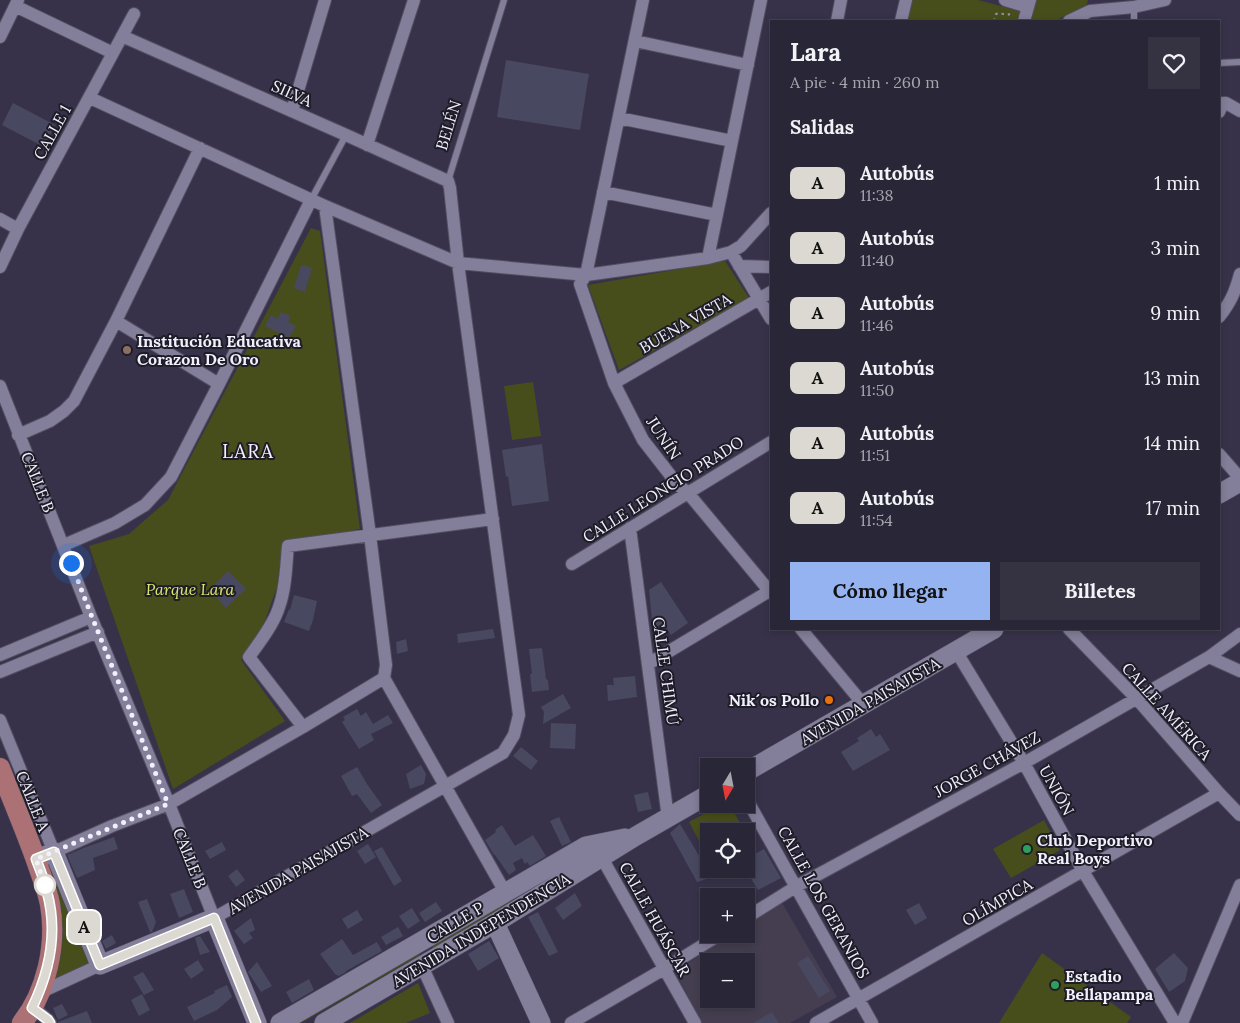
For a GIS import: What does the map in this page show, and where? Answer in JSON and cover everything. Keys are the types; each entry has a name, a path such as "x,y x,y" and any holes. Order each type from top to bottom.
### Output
{"main road":[{"path":"1,774 45,856 47,891 52,920 52,939 46,976 31,1008"}],"street":[{"path":"292,111 325,0"},
{"path":"368,145 414,0"},
{"path":"586,275 643,0"},
{"path":"708,258 761,0"},
{"path":"836,20 841,0"},
{"path":"901,20 906,0"},
{"path":"1071,20 1092,6 1134,7 1164,0"},
{"path":"0,37 14,3 114,53"},
{"path":"1008,4 1029,3 1024,20"},
{"name":"CALLE 1","path":"0,267 18,229 134,14"},
{"name":"SILVA","path":"122,36 448,181"},
{"path":"635,41 748,64"},
{"path":"90,98 311,200 458,263 586,275 708,258 730,252 741,246 770,214"},
{"path":"1220,105 1226,103 1240,111"},
{"path":"619,118 732,141"},
{"path":"18,434 50,421 74,401 116,321 200,148"},
{"name":"BELÉN","path":"448,181 519,715 514,735"},
{"path":"603,192 716,215"},
{"path":"64,545 115,523 145,504 171,477 311,200"},
{"path":"325,206 370,535 386,665 384,678 505,892"},
{"path":"0,219 18,229"},
{"path":"730,252 770,317"},
{"path":"739,266 770,267"},
{"path":"1220,315 1233,297 1240,274"},
{"name":"JUNÍN","path":"586,275 580,284 614,383 642,440 678,485 688,493 770,590"},
{"name":"BUENA VISTA","path":"614,383 770,293"},
{"path":"116,321 219,384"},
{"name":"CALLE B","path":"0,386 256,1023"},
{"name":"CALLE LEONCIO PRADO","path":"572,564 770,443"},
{"path":"1220,455 1240,480 1220,493"},
{"path":"303,727 250,657 279,608 285,580 288,546 493,519"},
{"name":"CALLE CHIMÚ","path":"630,528 668,818"},
{"path":"648,664 770,592"},
{"path":"0,655 92,617"},
{"path":"802,630 864,705"},
{"name":"AVENIDA PAISAJISTA","path":"755,767 992,630"},
{"name":"CALLE AMÉRICA","path":"1070,630 1136,698 1219,794 1240,815"},
{"path":"0,672 98,632"},
{"name":"JORGE CHÁVEZ","path":"755,912 796,886 1024,763 1209,657 1240,634"},
{"name":"UNIÓN","path":"956,651 1024,763 1083,871 1174,1023"},
{"path":"1209,657 1240,671"},
{"path":"45,856 112,826 168,804 303,727 384,678"},
{"name":"CALLE A","path":"0,720 45,856 100,965"},
{"name":"AVENIDA PAISAJISTA","path":"31,1008 100,965 214,918 504,753 514,735"},
{"name":"OLÍMPICA","path":"816,1023 1219,794"},
{"path":"636,836 700,799"},
{"name":"CALLE LOS GERANIOS","path":"755,813 872,1023"},
{"name":"CALLE P","path":"280,1023 586,846 636,836"},
{"name":"AVENIDA INDEPENDENCIA","path":"324,1023 494,923 636,836"},
{"name":"CALLE HUÁSCAR","path":"602,858 695,1023"},
{"path":"1182,1023 1235,908 1240,885"},
{"path":"494,923 541,1023"},
{"path":"571,1023 706,943"},
{"path":"422,966 448,1023"},
{"path":"31,1008 50,1023"}],"lane":[{"name":"BELÉN","path":"448,181 504,0"},
{"path":"1134,7 1134,20"},
{"path":"1220,63 1240,62"},
{"path":"311,200 346,135"}],"path":[{"path":"994,20 996,14 999,12 1010,14 1008,4"}],"shaded area":[{"path":"781,901 837,997 790,1023 702,1023 675,972 700,955 700,1008 755,1008 755,953 704,953 718,943 755,943 755,918"}],"green space":[{"path":"912,0 978,0 1023,12 1021,20 908,20"},
{"path":"1034,0 1088,0 1086,6 1056,20 1029,19"},
{"name":"Parque Lara","path":"311,228 320,231 360,529 282,544 277,587 263,626 241,660 285,721 173,789 89,546 129,534 168,500"},
{"path":"725,261 749,298 619,370 588,285"},
{"path":"533,382 541,436 512,440 504,386"},
{"path":"706,813 735,813 740,823 700,823 700,842 689,822"},
{"name":"Club Deportivo Real Boys","path":"1044,820 1060,850 1011,878 993,849"},
{"path":"579,857 582,861 433,948 431,943"},
{"path":"52,863 93,962 51,983 44,866"},
{"path":"418,951 420,955 301,1023 294,1023"},
{"name":"Estadio Bellapampa","path":"1042,953 1131,1017 1127,1023 999,1023"},
{"path":"418,983 430,1013 406,1023 350,1023"}],"building":[{"path":"506,60 589,74 580,130 497,117"},
{"path":"13,103 55,125 44,147 2,125"},
{"path":"301,265 312,268 305,292 294,288"},
{"path":"281,312 290,316 288,322 296,326 289,338 265,326 271,315 278,319"},
{"path":"542,444 549,501 512,506 502,450"},
{"path":"228,571 246,589 226,608 209,590"},
{"path":"661,582 688,623 671,635 663,623 653,630 649,590"},
{"path":"294,595 317,601 309,631 284,622"},
{"path":"493,629 495,638 458,643 457,634"},
{"path":"406,639 408,651 397,654 396,642"},
{"path":"542,648 549,690 532,692 529,649"},
{"path":"635,676 637,697 608,701 607,685 614,685 613,678"},
{"path":"563,694 571,708 543,724 544,712 541,707"},
{"path":"357,709 361,716 366,712 373,724 388,715 393,723 371,734 374,740 359,749 342,722 345,720 343,717"},
{"path":"551,723 576,724 575,749 550,748"},
{"path":"871,729 876,737 880,734 890,750 853,771 841,752 859,741 857,738"},
{"path":"521,747 538,761 531,770 513,756"},
{"path":"421,765 426,774 424,784 410,789 406,774"},
{"path":"357,767 382,805 371,813 357,794 352,796 341,776"},
{"path":"648,792 652,809 638,812 634,795"},
{"path":"559,817 571,842 562,846 550,821"},
{"path":"680,824 700,857 700,878 709,878 697,882 670,833"},
{"path":"502,825 515,846 533,835 546,856 530,866 527,862 525,864 522,858 513,863 516,870 509,875 485,840"},
{"path":"114,837 118,849 93,858 95,870 77,878 67,855"},
{"path":"222,842 226,850 210,859 205,851"},
{"path":"368,844 376,857 365,864 357,851"},
{"path":"382,847 402,881 394,886 374,851"},
{"path":"764,849 781,878 758,890 751,878 755,878 755,854"},
{"path":"237,869 245,880 236,887 228,876"},
{"path":"184,889 193,912 179,918 170,894"},
{"path":"575,893 582,906 563,920 555,908"},
{"path":"147,899 156,922 152,932 150,932 138,902"},
{"path":"436,902 442,911 425,922 419,913"},
{"path":"919,903 927,918 915,925 906,910"},
{"path":"412,908 420,921 408,929 399,916"},
{"path":"357,910 363,920 348,929 342,919"},
{"path":"538,912 558,952 549,956 528,917"},
{"path":"251,918 255,930 249,933 253,938 244,944 234,931"},
{"path":"398,927 403,936 386,945 381,937"},
{"path":"112,935 116,943 106,949 102,941"},
{"path":"200,936 210,952 200,955 195,938"},
{"path":"342,939 353,955 377,942 382,951 339,976 335,974 320,954"},
{"path":"489,941 499,958 478,971 468,954"},
{"path":"1174,953 1188,968 1185,981 1169,992 1155,969"},
{"path":"808,956 830,991 819,998 797,963"},
{"path":"198,960 204,970 191,979 184,969"},
{"path":"257,962 272,986 261,992 248,972"},
{"path":"143,972 154,990 144,995 133,977"},
{"path":"309,979 314,990 292,1003 286,992"},
{"path":"227,985 232,997 217,1010 194,1021 187,1007"},
{"path":"142,994 150,1010 139,1016 131,1000"},
{"path":"62,1004 68,1015 58,1020 53,1008"},
{"path":"87,1011 92,1023 58,1023 58,1022"},
{"path":"772,1012 779,1023 753,1023"}],"bus line":[{"name":"A","path":"50,1023 32,1008 46,976 52,939 50,905 36,859 54,852 100,965 214,918 256,1023"}],"place":[{"name":"Institución Educativa Corazon De Oro","path":"127,350"},
{"name":"Nik´os Pollo","path":"829,700"},
{"name":"Club Deportivo Real Boys","path":"1027,849"},
{"name":"Estadio Bellapampa","path":"1055,985"}],"district":[{"name":"LARA","path":"248,451"}],"route":[{"path":"45,885 47,891 36,859 168,804 71,563"}]}
